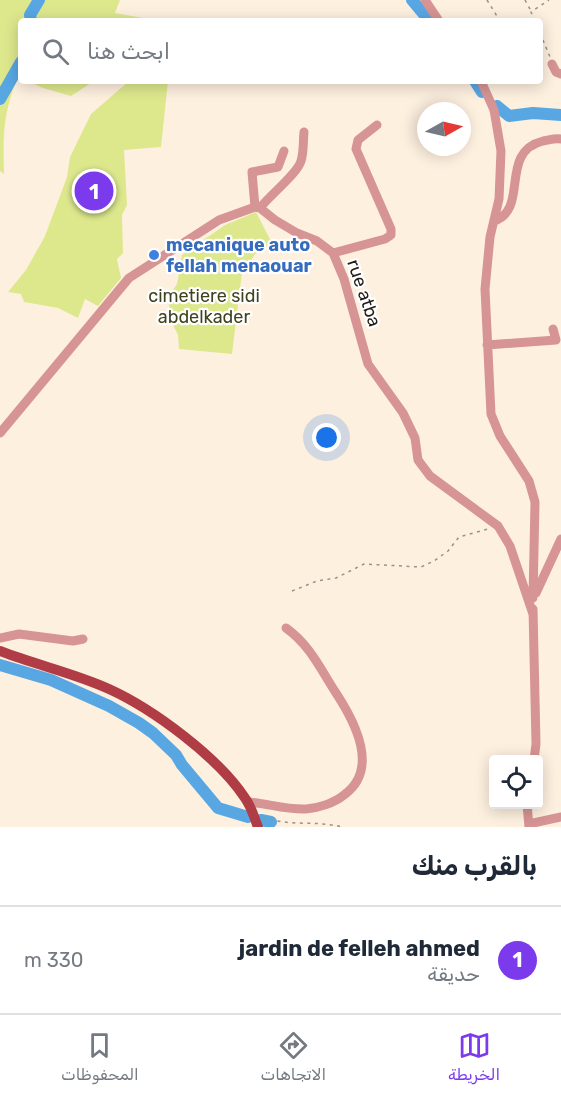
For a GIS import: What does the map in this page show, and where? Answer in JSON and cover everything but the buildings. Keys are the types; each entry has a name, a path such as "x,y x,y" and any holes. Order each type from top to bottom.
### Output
{"main road":[{"path":"0,651 110,689 179,732 220,769 249,807 258,827"}],"street":[{"path":"425,0 437,18"},
{"path":"552,64 556,72 561,74"},
{"path":"482,84 495,110 501,150 499,199 485,289 491,414 500,436 529,481 536,502 532,614 535,755"},
{"path":"333,253 385,239 391,235 392,229 356,149 357,140 377,125"},
{"path":"0,433 129,278 148,262 219,220 257,207 298,170 302,159 304,132"},
{"path":"494,221 504,218 507,213 513,194 517,166 526,148 535,143 561,140"},
{"path":"257,207 252,172 278,167 284,151"},
{"name":"rue atba","path":"257,207 297,233 317,241 333,253 344,279 369,364 403,413 415,438 418,460 430,476 498,526 510,546 532,614"},
{"path":"487,345 556,340 553,328"},
{"path":"533,598 561,539"},
{"path":"249,807 307,809 332,803 356,784 361,769 362,751 351,718 310,652 286,628"},
{"path":"0,638 20,634 73,641 83,639"},
{"path":"527,809 529,826 561,816"}],"path":[{"path":"487,0 498,18"},
{"path":"525,0 534,18"},
{"path":"531,12 549,0"},
{"path":"543,41 552,64"},
{"path":"291,591 317,580 336,578 364,564 421,567 448,551 459,537 498,526"},
{"path":"249,807 269,819 301,825 342,827"}],"green space":[{"path":"0,0 120,0 115,13 143,18 18,18 18,77 7,113 4,136 4,174 0,171"},
{"path":"34,84 89,84 71,96"},
{"path":"126,84 168,84 161,147 124,150 127,205 122,215 123,253 117,259 121,278 98,306 85,299 78,318 58,308 24,302 21,294 8,292 26,270 45,236 67,177 70,157 91,114"},
{"name":"cimetiere sidi abdelkader","path":"256,212 272,243 255,254 242,272 232,354 179,349 178,335 171,321 168,297 177,284 182,255 225,225"}],"waterway":[{"path":"30,18 39,0"},
{"path":"412,0 427,18"},
{"path":"0,99 18,67"},
{"path":"477,84 482,92"},
{"path":"497,106 509,116 533,113 561,115"},
{"path":"0,665 51,680 109,706 139,723 176,755 218,808 248,817"},
{"path":"261,820 271,822"}],"place":[{"name":"jardin de felleh ahmed","path":"94,191"},
{"name":"mecanique auto fellah menaouar","path":"154,255"}]}
